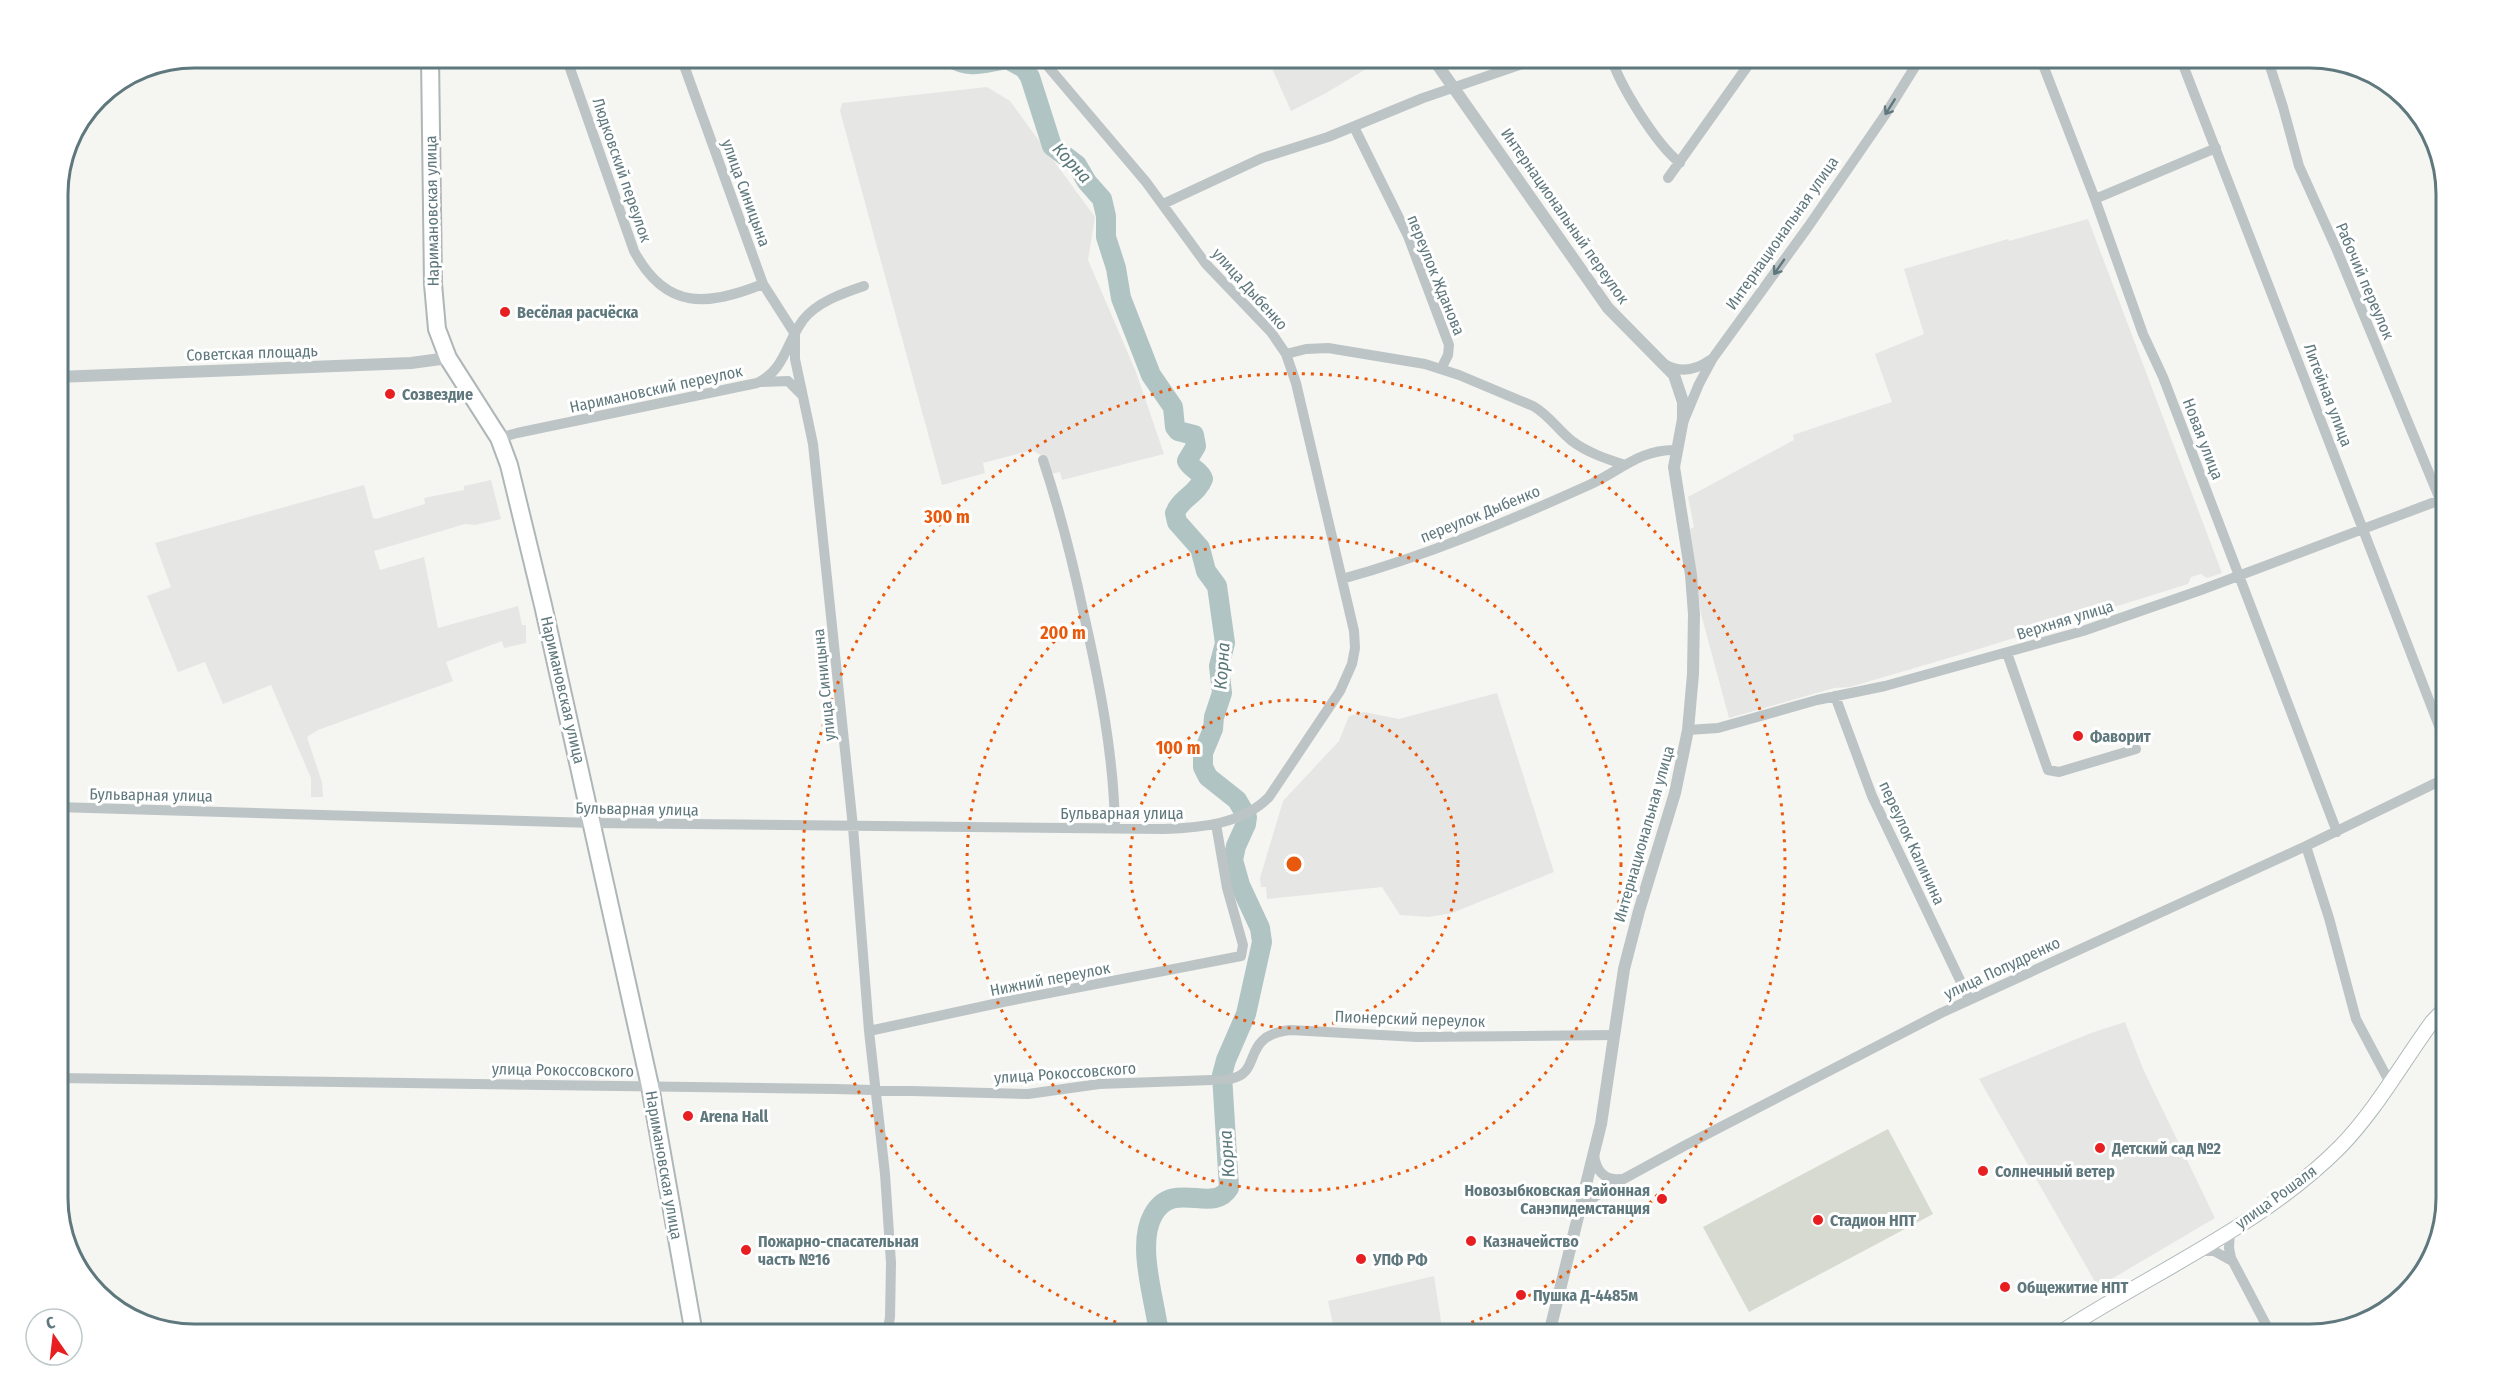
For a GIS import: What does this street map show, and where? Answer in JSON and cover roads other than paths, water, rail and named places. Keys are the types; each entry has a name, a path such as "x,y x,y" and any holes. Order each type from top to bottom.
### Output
{"main road":[{"name":"Наримановская улица","path":"430,68 434,292 438,329 448,358 499,438 521,511 650,1086 692,1324"},
{"name":"улица Рошаля","path":"2074,1324 2230,1230 2287,1191 2329,1157 2353,1131 2390,1083 2436,1018"}],"street":[{"name":"Людковский переулок","path":"570,68 634,251 648,272 670,290 698,300 724,298 763,284"},
{"name":"улица Синицына","path":"685,68 763,284 795,334 795,359 819,483 853,827 869,1031 885,1174 891,1263 889,1324"},
{"name":"улица Дыбенко","path":"1049,68 1128,160 1206,264 1255,313 1286,354 1296,383 1354,631 1355,648 1352,664 1340,691 1269,797 1256,808"},
{"name":"Интернациональный переулок","path":"1439,68 1608,308 1666,365 1679,385"},
{"path":"1162,204 1254,161 1354,127 1511,68"},
{"path":"1616,68 1623,85 1664,148 1680,163"},
{"path":"1668,178 1746,68"},
{"name":"Интернациональная улица","path":"1680,433 1696,391 1713,358 1808,227 1885,115 1914,68"},
{"name":"Новая улица","path":"2044,68 2095,199 2143,334 2163,377 2337,832"},
{"name":"Литейная улица","path":"2184,68 2436,717"},
{"name":"Рабочий переулок","path":"2270,68 2299,166 2340,258 2435,489"},
{"name":"переулок Жданова","path":"1354,127 1408,236 1449,345 1448,355 1441,369"},
{"path":"2095,199 2216,148"},
{"name":"Наримановский переулок","path":"499,438 757,383 778,368 803,320 814,309 831,299 864,286"},
{"path":"1286,354 1306,349 1328,348 1441,369 1533,406 1581,447 1624,465"},
{"name":"Советская площадь","path":"68,377 411,363 448,358"},
{"path":"1666,365 1677,370 1689,369 1700,366 1713,358"},
{"path":"757,383 788,381 804,397"},
{"name":"Интернациональная улица","path":"1551,1324 1605,1102 1624,969 1675,793 1688,730 1694,674 1694,614 1691,575 1675,478 1676,450 1683,412 1679,385"},
{"name":"переулок Дыбенко","path":"1342,579 1389,566 1591,484 1651,451 1676,450"},
{"path":"1043,460 1060,514 1091,646 1111,762 1115,828"},
{"name":"Верхняя улица","path":"1688,730 1718,728 1835,696 1871,690 2007,653 2126,617 2435,502"},
{"path":"2007,653 2048,770 2059,772 2136,749"},
{"name":"переулок Калинина","path":"1835,696 1872,796 1969,999"},
{"name":"улица Попудренко","path":"1581,1205 1629,1176 1753,1109 1969,999 2337,832 2436,783"},
{"name":"Бульварная улица","path":"68,807 593,824 1115,828 1182,828 1215,824 1238,817 1256,808"},
{"name":"Нижний переулок","path":"869,1031 1003,1002 1241,956 1243,945 1227,888 1215,824"},
{"path":"2306,846 2330,918 2356,1019 2390,1083"},
{"name":"Пионерский переулок","path":"1230,1078 1239,1076 1246,1070 1263,1038 1273,1033 1290,1030 1418,1037 1613,1035"},
{"name":"улица Рокоссовского","path":"68,1078 1028,1094 1099,1084 1214,1080"},
{"path":"1214,1080 1230,1078"},
{"path":"1594,1153 1597,1168 1603,1176 1613,1180 1629,1176"},
{"path":"2230,1230 2229,1248 2232,1261 2266,1324"},
{"path":"2191,1253 2214,1251 2232,1261"}],"waterway":[{"name":"Корна","path":"1024,68 1030,77 1052,146 1077,165 1087,182 1102,199 1106,216 1106,237 1116,268 1121,298 1151,375 1173,407 1175,427 1178,431 1194,435 1196,446 1187,461 1203,479 1175,513 1177,522 1200,548 1206,571 1217,586 1225,643 1219,666 1222,693 1214,717 1213,729 1203,753 1203,767 1208,777 1237,800 1247,817 1233,860 1240,885 1260,928 1262,942 1246,1014 1222,1075 1229,1188 1222,1195 1213,1198 1171,1199 1161,1204 1148,1227 1146,1257 1157,1324"}],"place":[{"name":"Весёлая расчёска","path":"505,312"},
{"name":"Созвездие","path":"390,394"},
{"name":"Фаворит","path":"2078,736"},
{"name":"Arena Hall","path":"688,1116"},
{"name":"Детский сад №2","path":"2100,1148"},
{"name":"Солнечный ветер","path":"1983,1171"},
{"name":"Новозыбковская Районная Санэпидемстанция","path":"1662,1199"},
{"name":"Стадион НПТ","path":"1818,1220"},
{"name":"Казначейство","path":"1471,1241"},
{"name":"Пожарно-спасательная часть №16","path":"746,1250"},
{"name":"УПФ РФ","path":"1361,1259"},
{"name":"Общежитие НПТ","path":"2005,1287"},
{"name":"Пушка Д-4485м","path":"1521,1295"}]}
